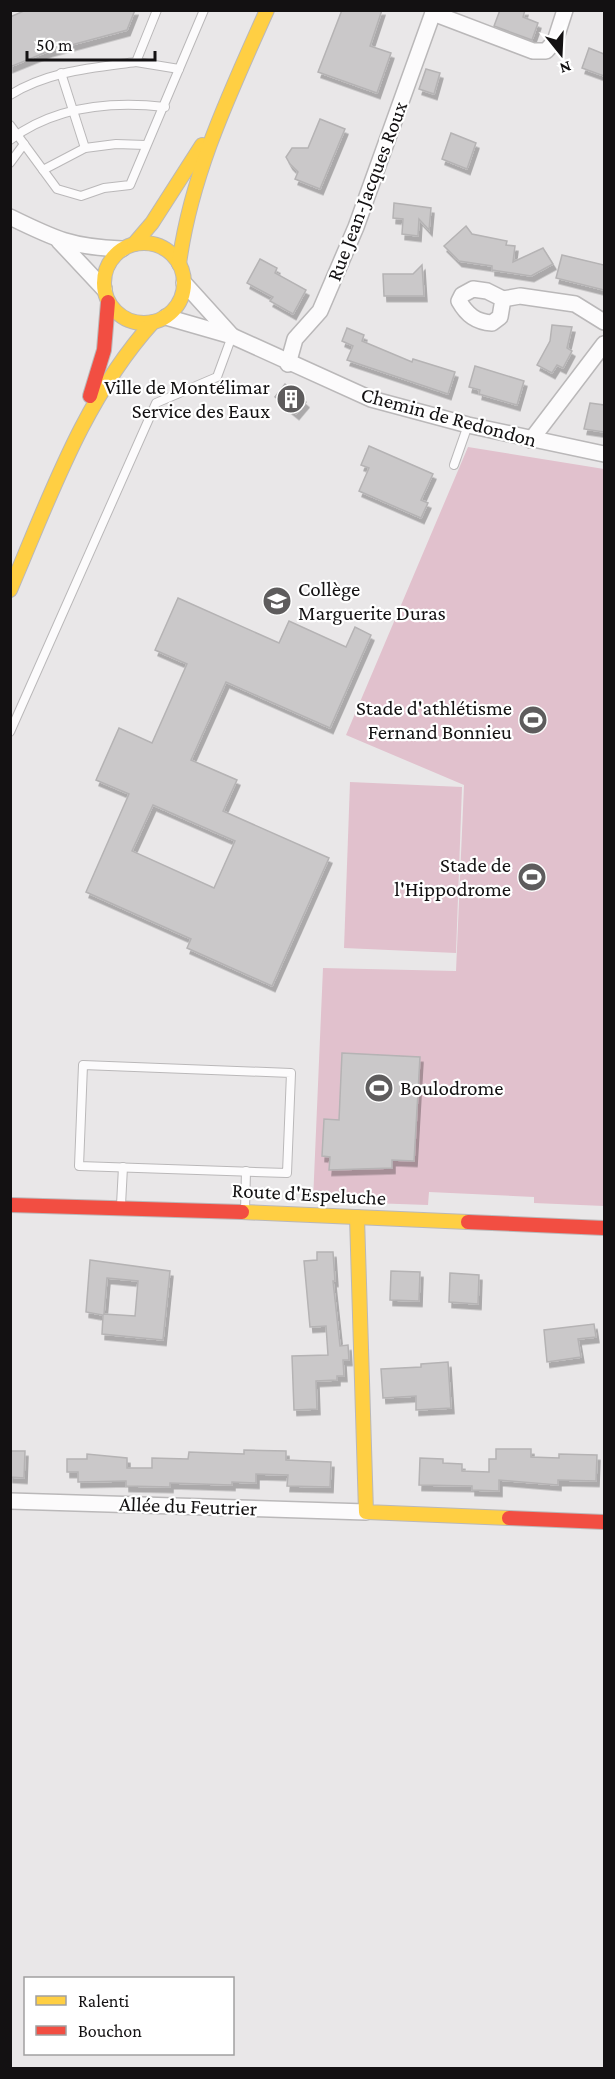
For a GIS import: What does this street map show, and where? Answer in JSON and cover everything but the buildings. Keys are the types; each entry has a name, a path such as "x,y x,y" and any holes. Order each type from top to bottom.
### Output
{"street":[{"path":"179,264 182,232 221,114 267,10"},
{"path":"433,12 533,51 546,51 555,41 565,10"},
{"name":"Rue Jean-Jacques Roux","path":"288,364 295,339 304,326 320,311 357,227 433,12"},
{"path":"78,437 104,350 107,267 152,223 221,114"},
{"path":"10,217 59,241 90,248 155,244 173,255 179,264 184,283 179,302 140,334 117,367 78,437 10,590"},
{"path":"59,241 106,296 116,312 127,320 160,319"},
{"name":"Chemin de Redondon","path":"184,283 232,336"},
{"path":"503,299 520,296 575,304 604,322"},
{"name":"Chemin de Redondon","path":"160,319 232,336 288,364 371,399 531,440 604,454"},
{"path":"531,440 594,362 604,344"},
{"name":"Route d'Espeluche","path":"10,1205 120,1207 604,1228"},
{"path":"357,1217 366,1512"},
{"name":"Allée du Feutrier","path":"10,1501 604,1522"}],"lane":[{"path":"135,62 157,10"},
{"path":"10,125 14,138 24,144 57,189 81,196 104,188 130,185 165,107 204,10"},
{"path":"10,95 25,86 61,73 135,62 179,69"},
{"path":"61,73 85,148"},
{"path":"14,138 74,111 91,106 128,103 165,107"},
{"path":"10,164 24,144"},
{"path":"43,170 85,148 116,144 146,145"},
{"path":"10,732 156,403 217,377 232,336"},
{"path":"453,465 468,425"},
{"path":"83,1065 291,1073 287,1173 246,1171 79,1166 83,1065"},
{"path":"120,1207 123,1167"},
{"path":"244,1212 246,1171"}],"shaded area":[{"name":"Stade de l'Hippodrome","path":"468,447 604,469 604,1206 534,1203 534,1197 429,1192 428,1205 313,1201 323,968 456,971 464,785 346,735"},
{"path":"350,782 462,787 456,953 344,948"}],"traffic: slow":[{"path":"179,264 202,166 226,103 267,10"},
{"path":"134,244 152,223 202,145"},
{"path":"144,243 159,246 172,255 181,268 184,283 181,298 172,311 159,320 144,323 129,320 116,311 107,298 104,283 107,268 116,255 129,246 144,243"},
{"path":"10,590 55,484 88,416 107,383 153,322"},
{"path":"242,1212 468,1222"},
{"path":"357,1217 366,1512 509,1518"}],"traffic: jam":[{"path":"90,396 104,350 108,302"},
{"path":"10,1205 242,1212"},
{"path":"468,1222 604,1228"},
{"path":"509,1518 604,1522"}],"place":[{"name":"Ville de Montélimar Service des Eaux","path":"291,399"},
{"name":"Collège Marguerite Duras","path":"277,601"},
{"name":"Stade d'athlétisme Fernand Bonnieu","path":"533,720"},
{"name":"Stade de l'Hippodrome","path":"532,877"},
{"name":"Boulodrome","path":"379,1088"}]}
